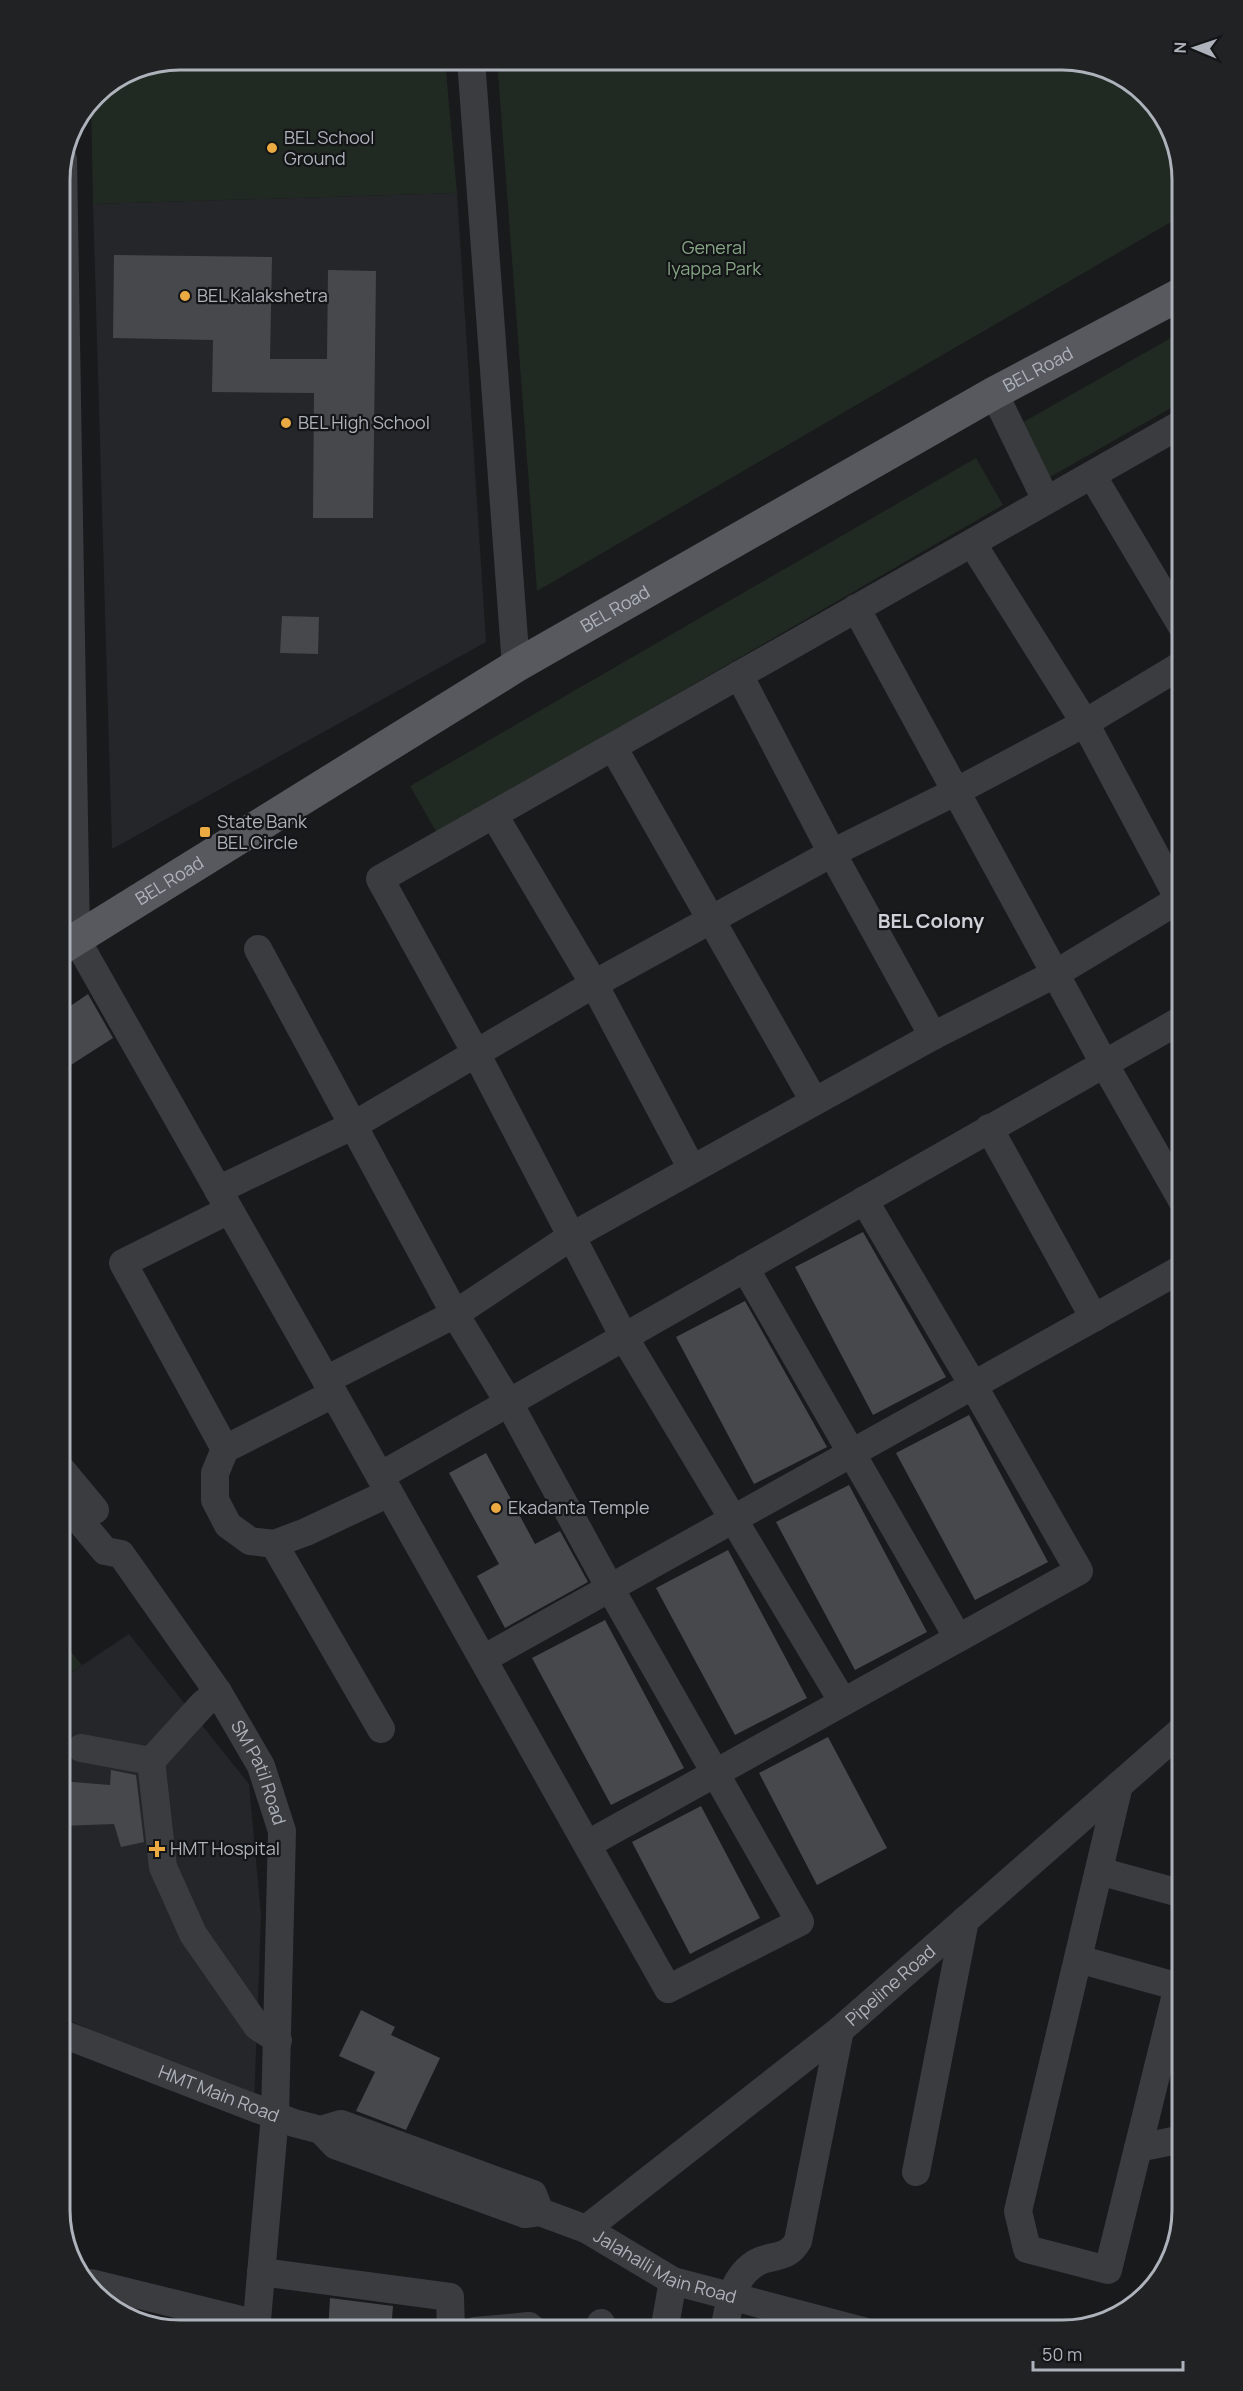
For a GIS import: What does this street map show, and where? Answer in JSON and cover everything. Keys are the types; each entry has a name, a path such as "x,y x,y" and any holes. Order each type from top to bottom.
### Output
{"main road":[{"name":"BEL Road","path":"71,942 516,666 994,393 1172,299"}],"street":[{"path":"472,70 516,666"},
{"path":"994,393 1046,500"},
{"path":"843,1702 624,1337 477,1055 380,879 1172,429"},
{"path":"1092,474 1172,609"},
{"path":"972,543 1085,723 1172,883"},
{"path":"856,608 1105,1065 1172,1183"},
{"path":"225,1449 123,1263 223,1200 477,1055 594,984 832,853 957,791 1085,723 1172,671"},
{"path":"739,675 832,853 933,1036"},
{"path":"613,747 814,1101"},
{"path":"494,815 594,984 692,1169"},
{"path":"1172,907 1055,974 933,1036 572,1236 454,1314 225,1449 215,1473 214,1500 228,1526 250,1541 274,1544 306,1532 509,1403 1172,1025"},
{"path":"71,948 223,1200 668,1989 800,1922 610,1588 509,1403 454,1314 258,949"},
{"path":"989,1128 1094,1318"},
{"path":"588,1844 1078,1571 973,1385 864,1200"},
{"path":"745,1268 958,1638"},
{"path":"483,1659 1172,1274"},
{"path":"70,1480 120,1540 121,1554"},
{"name":"SM Patil Road","path":"70,1509 105,1551 121,1554 218,1692 261,1766 282,1832 275,2115"},
{"path":"274,1544 381,1729"},
{"path":"218,1692 203,1704 151,1761 163,1867 193,1934 257,2026 278,2040"},
{"name":"Pipeline Road","path":"586,2229 840,2030 1172,1739"},
{"path":"81,1748 151,1761"},
{"path":"1119,1785 1018,2211 1027,2249 1108,2270 1172,2018"},
{"path":"1099,1871 1172,1891"},
{"path":"916,2172 965,1920"},
{"path":"1078,1959 1172,1985"},
{"path":"726,2320 731,2296 740,2276 761,2261 793,2250 798,2241 840,2030"},
{"name":"HMT Main Road","path":"70,2037 275,2115 257,2320"},
{"name":"Jalahalli Main Road","path":"275,2115 321,2130 335,2145 525,2214 540,2212 586,2229 673,2281 731,2296 782,2320"},
{"path":"1138,2148 1172,2141"},
{"path":"261,2272 450,2297 451,2320"},
{"path":"666,2320 673,2281"},
{"path":"101,2286 229,2320"}],"shaded area":[{"name":"BEL High School","path":"457,193 486,642 112,849 93,204"},
{"name":"HMT Hospital","path":"129,1634 249,1784 261,1915 254,2105 70,2021 70,1673"}],"green space":[{"name":"BEL School Ground","path":"181,70 446,70 457,193 93,204 91,116 119,89 145,76"},
{"name":"General Iyappa Park","path":"498,70 1070,71 1098,76 1111,82 1135,98 1150,114 1169,152 1172,173 1172,221 537,591"},
{"path":"1172,337 1172,407 1043,481 1013,428"},
{"path":"976,458 1003,505 437,833 410,786"},
{"path":"70,1651 82,1665 70,1673"}],"building":[{"path":"114,255 272,257 270,359 327,359 328,270 376,271 373,518 313,518 314,393 212,392 213,340 113,338"},
{"path":"282,616 319,617 318,654 280,653"},
{"path":"88,994 113,1038 71,1065 71,1006"},
{"path":"863,1232 946,1377 873,1415 795,1267"},
{"path":"745,1301 827,1447 754,1484 676,1337"},
{"path":"969,1415 1048,1562 975,1600 896,1453"},
{"path":"486,1453 535,1544 560,1531 588,1582 505,1628 477,1576 499,1564 449,1473"},
{"path":"849,1485 927,1632 855,1670 776,1522"},
{"path":"728,1550 807,1698 735,1735 656,1588"},
{"path":"605,1620 684,1768 611,1805 532,1658"},
{"path":"828,1737 887,1848 817,1885 759,1773"},
{"path":"111,1770 136,1775 144,1842 121,1847 114,1824 70,1826 70,1782 110,1785"},
{"path":"701,1806 760,1918 690,1954 632,1842"},
{"path":"361,2010 395,2027 391,2035 440,2058 406,2130 356,2111 375,2072 339,2056"},
{"path":"330,2298 393,2306 392,2320 329,2320"}],"place":[{"name":"BEL School Ground","path":"272,148"},
{"name":"BEL Kalakshetra","path":"185,296"},
{"name":"BEL High School","path":"286,423"},
{"name":"State Bank BEL Circle","path":"205,832"},
{"name":"Ekadanta Temple","path":"496,1508"},
{"name":"HMT Hospital","path":"157,1849"}],"district":[{"name":"BEL Colony","path":"931,921"}]}
